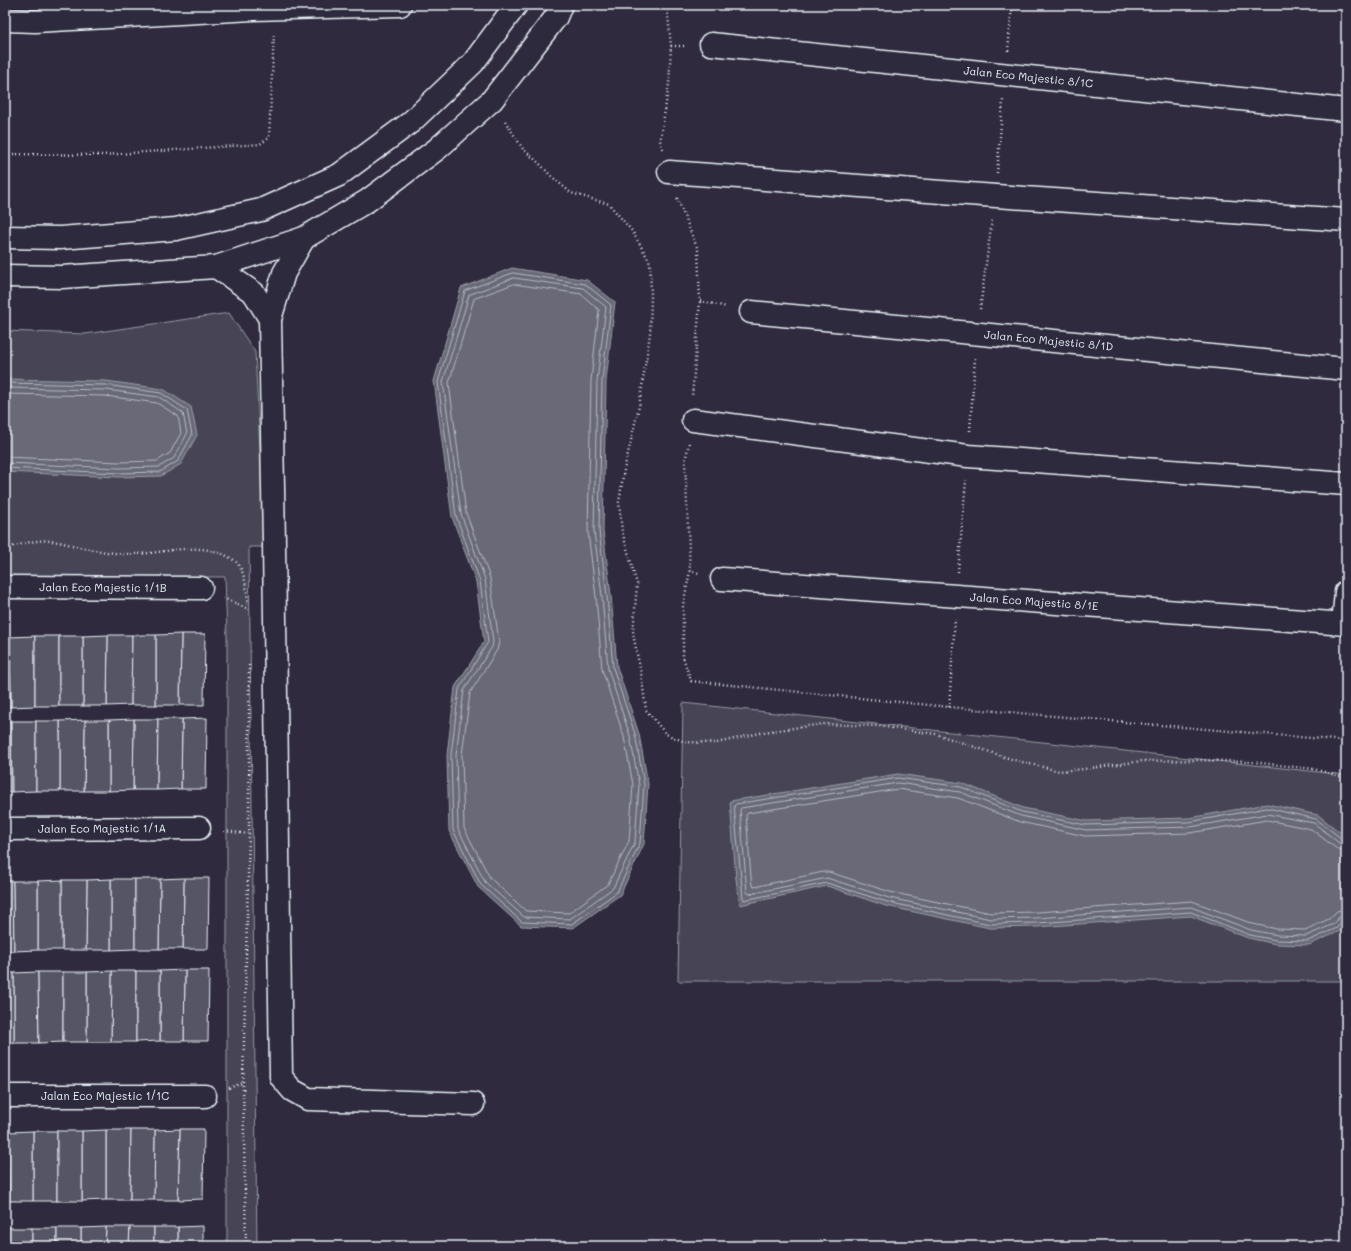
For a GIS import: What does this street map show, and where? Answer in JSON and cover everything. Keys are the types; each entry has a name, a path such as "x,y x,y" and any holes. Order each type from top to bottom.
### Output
{"street":[{"path":"5,20 35,21 253,9 397,5"},
{"path":"5,237 60,238 176,229 261,210 339,175 411,122 473,63 516,5"},
{"path":"5,276 62,277 216,267 304,238 367,201 437,149 492,100 556,17 561,5"},
{"name":"Jalan Eco Majestic 8/1C","path":"711,44 1346,110"},
{"path":"668,172 1004,197 1346,220"},
{"path":"304,238 284,273 270,319 281,1077 292,1090 308,1099 473,1104"},
{"path":"216,267 254,293 270,319"},
{"name":"Jalan Eco Majestic 8/1D","path":"751,312 1346,369"},
{"path":"694,420 968,456 1346,484"},
{"name":"Jalan Eco Majestic 8/1E","path":"722,579 1345,624"},
{"name":"Jalan Eco Majestic 1/1B","path":"5,588 201,588"},
{"path":"1345,624 1346,592"},
{"name":"Jalan Eco Majestic 1/1A","path":"5,829 199,828"},
{"name":"Jalan Eco Majestic 1/1C","path":"5,1096 205,1096"}],"path":[{"path":"667,5 671,46 669,84 660,142 668,172 698,250 700,301 692,389 694,420 685,461 690,570 683,605 683,657 690,681 950,707 1346,741"},
{"path":"5,154 104,154 260,144 269,138 276,9"},
{"path":"690,570 722,579"}],"shaded area":[{"path":"229,313 255,352 265,547 249,547 257,1246 227,1246 227,637 225,577 5,576 5,331 85,334"},
{"path":"683,703 1346,775 1346,981 678,981"}],"water":[{"path":"512,268 587,280 615,302 606,381 603,531 611,595 617,667 639,734 648,784 644,844 620,895 573,928 521,926 478,887 449,831 447,755 455,687 484,642 476,582 452,517 434,381 461,288"},
{"path":"5,379 106,381 163,389 191,407 197,435 181,464 161,476 119,477 5,472"},
{"path":"898,774 962,783 1023,808 1087,821 1189,818 1267,804 1318,815 1346,837 1346,921 1340,931 1309,945 1276,944 1248,938 1191,916 1037,927 990,928 886,906 827,886 740,905 736,879 730,801"}],"building":[{"path":"181,634 205,634 204,705 180,705"},
{"path":"181,634 180,705 156,705 156,635"},
{"path":"108,635 132,635 131,705 107,706"},
{"path":"108,635 107,706 83,706 83,636"},
{"path":"132,635 156,635 156,705 131,705"},
{"path":"35,636 35,706 11,707 10,637"},
{"path":"35,636 59,636 59,706 35,706"},
{"path":"59,636 83,636 83,706 59,706"},
{"path":"5,637 10,637 11,707 5,707"},
{"path":"207,718 206,789 181,789 182,719"},
{"path":"134,719 158,719 157,790 133,790"},
{"path":"134,719 133,790 109,791 109,720"},
{"path":"158,719 182,719 181,789 157,790"},
{"path":"85,720 109,720 109,791 84,791"},
{"path":"85,720 84,791 60,791 60,721"},
{"path":"5,721 11,721 12,792 5,792"},
{"path":"11,721 36,721 36,791 12,792"},
{"path":"36,721 60,721 60,791 36,791"},
{"path":"184,878 209,878 208,949 183,949"},
{"path":"184,878 183,949 159,949 160,879"},
{"path":"111,879 135,879 135,949 111,950"},
{"path":"111,879 111,950 86,950 87,880"},
{"path":"135,879 160,879 159,949 135,949"},
{"path":"62,880 87,880 86,950 62,950"},
{"path":"62,880 62,950 38,950 38,881"},
{"path":"5,881 13,881 14,951 5,951"},
{"path":"13,881 38,881 38,950 14,951"},
{"path":"185,970 209,970 208,1041 184,1041"},
{"path":"185,970 184,1041 160,1041 160,971"},
{"path":"112,971 136,971 136,1042 111,1042"},
{"path":"112,971 111,1042 87,1042 87,972"},
{"path":"136,971 160,971 160,1041 136,1042"},
{"path":"38,972 39,1043 14,1043 14,973"},
{"path":"38,972 63,972 63,1042 39,1043"},
{"path":"63,972 87,972 87,1042 63,1042"},
{"path":"5,973 14,973 14,1043 5,1043"},
{"path":"180,1129 204,1129 203,1199 178,1200"},
{"path":"180,1129 178,1200 154,1200 155,1130"},
{"path":"106,1130 131,1130 130,1200 106,1200"},
{"path":"106,1130 106,1200 82,1201 82,1131"},
{"path":"131,1130 155,1130 154,1200 130,1200"},
{"path":"33,1131 57,1131 57,1201 33,1201"},
{"path":"33,1131 33,1201 9,1201 8,1132"},
{"path":"57,1131 82,1131 82,1201 57,1201"},
{"path":"5,1132 8,1132 9,1201 5,1201"},
{"path":"203,1226 203,1246 178,1246 178,1227"},
{"path":"106,1227 130,1227 129,1246 105,1246"},
{"path":"106,1227 105,1246 81,1246 81,1228"},
{"path":"130,1227 154,1227 154,1246 129,1246"},
{"path":"154,1227 178,1227 178,1246 154,1246"},
{"path":"5,1228 8,1228 8,1246 5,1246"},
{"path":"8,1228 32,1228 32,1246 8,1246"},
{"path":"32,1228 57,1228 57,1246 32,1246"},
{"path":"57,1228 81,1228 81,1246 57,1246"}]}
